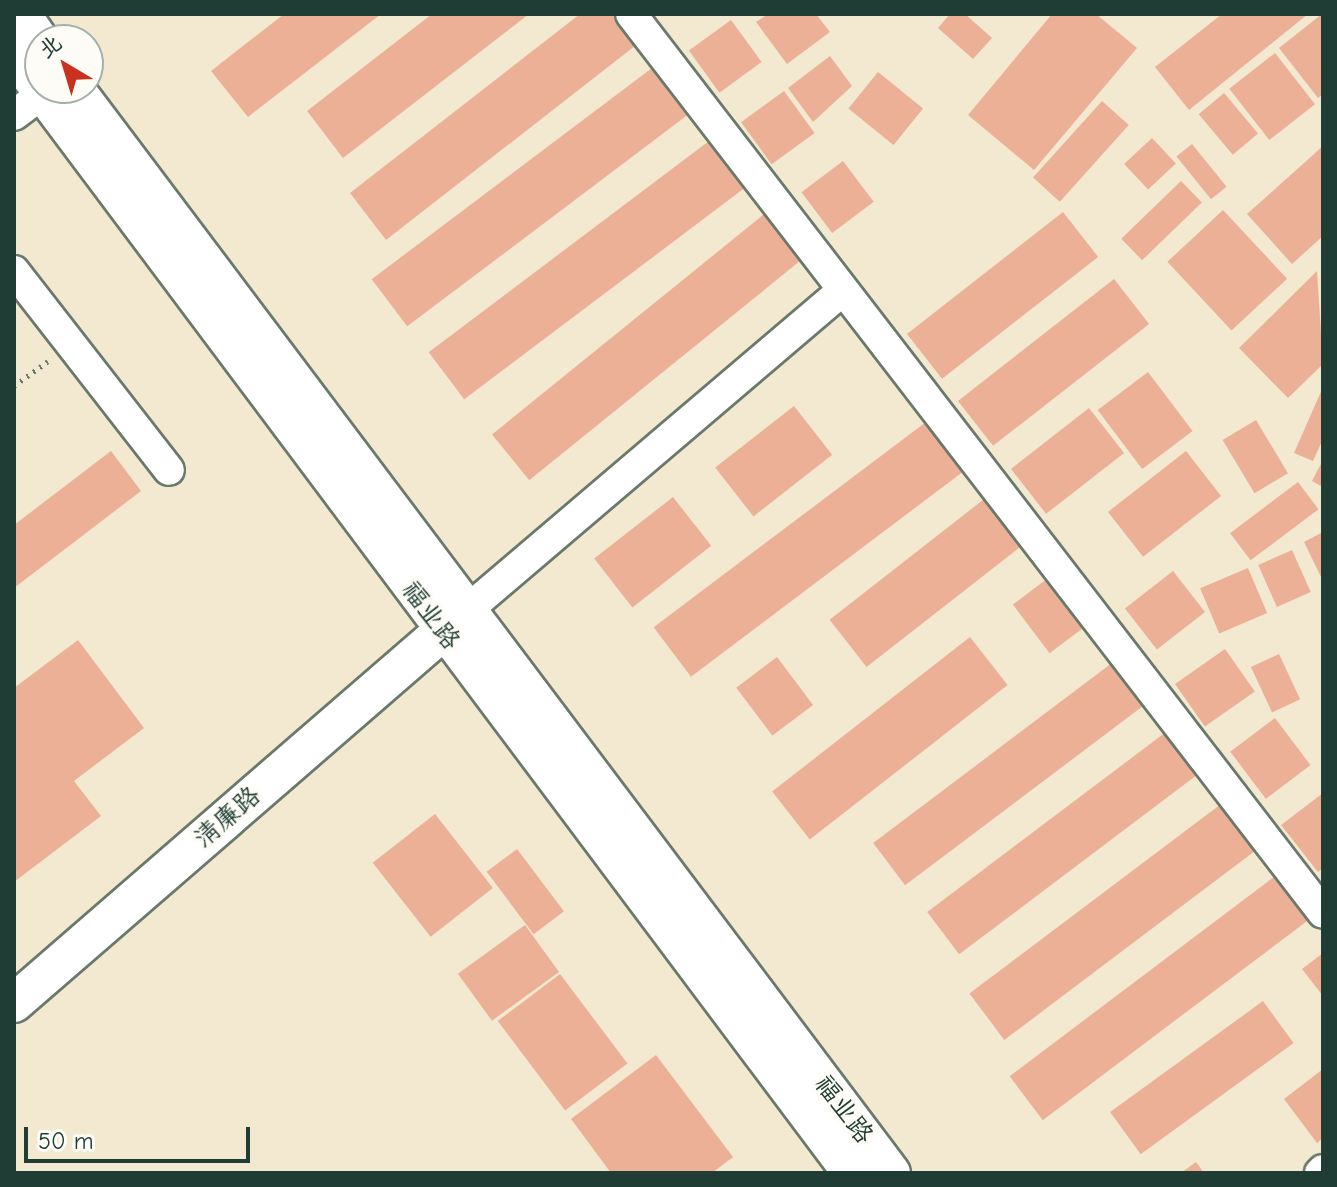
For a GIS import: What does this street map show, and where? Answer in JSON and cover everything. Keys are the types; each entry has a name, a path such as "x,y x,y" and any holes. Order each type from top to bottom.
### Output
{"street":[{"path":"631,14 1323,913"},
{"name":"福业路","path":"51,104 453,623 891,1173"},
{"path":"14,271 169,470"},
{"path":"453,623 842,291"},
{"name":"福业路","path":"453,623 852,1173"},
{"name":"清廉路","path":"14,1003 453,623"}],"path":[{"path":"14,386 71,344"}],"building":[{"path":"284,14 381,14 248,117 211,71"},
{"path":"432,14 529,14 343,158 307,111"},
{"path":"580,14 618,14 640,42 386,240 350,193"},
{"path":"768,14 816,14 830,32 787,64 756,22"},
{"path":"950,14 965,14 992,38 973,59 938,28"},
{"path":"1052,14 1096,14 1137,48 1034,170 968,115"},
{"path":"1222,14 1308,14 1189,110 1155,67"},
{"path":"1322,14 1323,94 1318,98 1279,48"},
{"path":"731,20 762,62 719,93 689,51"},
{"path":"1275,53 1315,104 1269,140 1229,89"},
{"path":"830,56 852,86 813,122 788,88"},
{"path":"656,65 692,112 407,326 372,279"},
{"path":"878,72 923,109 893,145 848,109"},
{"path":"784,91 815,133 772,164 741,122"},
{"path":"1224,93 1258,134 1233,155 1199,114"},
{"path":"1102,101 1129,125 1060,202 1033,178"},
{"path":"713,138 749,185 464,399 429,352"},
{"path":"1152,138 1176,164 1148,190 1124,164"},
{"path":"1192,144 1227,187 1211,199 1176,157"},
{"path":"1323,146 1323,236 1292,264 1247,214"},
{"path":"843,161 874,202 832,233 801,192"},
{"path":"1181,181 1202,203 1142,260 1121,239"},
{"path":"1223,210 1287,279 1232,331 1167,262"},
{"path":"768,211 805,257 529,480 492,434"},
{"path":"1063,212 1098,257 942,379 907,334"},
{"path":"1317,271 1323,364 1288,398 1239,348"},
{"path":"1114,279 1149,324 993,446 958,401"},
{"path":"1148,372 1193,431 1142,469 1098,410"},
{"path":"1323,387 1323,439 1313,461 1294,453"},
{"path":"794,406 832,455 753,516 715,468"},
{"path":"1089,408 1124,453 1046,514 1011,469"},
{"path":"934,416 971,466 691,677 654,627"},
{"path":"1256,420 1288,473 1255,493 1223,440"},
{"path":"111,451 141,491 14,588 14,525"},
{"path":"1186,451 1221,496 1143,557 1108,512"},
{"path":"1323,460 1323,487 1312,481"},
{"path":"1298,482 1318,509 1251,560 1230,533"},
{"path":"988,496 1025,543 867,667 830,620"},
{"path":"673,497 711,546 632,607 594,559"},
{"path":"1323,532 1323,581 1304,542"},
{"path":"1292,550 1311,592 1277,607 1258,565"},
{"path":"1248,568 1267,613 1219,633 1200,588"},
{"path":"1173,571 1205,612 1157,650 1125,609"},
{"path":"1056,572 1093,621 1050,653 1013,604"},
{"path":"970,637 1008,685 810,840 772,792"},
{"path":"78,640 144,728 74,781 101,816 14,882 14,688"},
{"path":"1225,649 1255,692 1205,727 1175,684"},
{"path":"1279,654 1300,699 1272,712 1251,667"},
{"path":"777,657 813,705 772,736 736,688"},
{"path":"1116,660 1148,702 905,885 873,843"},
{"path":"1275,718 1311,765 1266,799 1230,752"},
{"path":"1170,729 1202,771 959,954 927,912"},
{"path":"1323,793 1323,868 1318,872 1281,825"},
{"path":"1229,798 1264,844 1004,1040 969,994"},
{"path":"435,814 493,888 431,937 373,863"},
{"path":"517,849 564,911 534,934 487,872"},
{"path":"1282,871 1315,915 1043,1120 1010,1076"},
{"path":"525,925 559,972 492,1021 458,974"},
{"path":"1323,953 1323,996 1302,969"},
{"path":"560,974 627,1063 565,1110 498,1021"},
{"path":"1263,1001 1294,1043 1141,1154 1110,1112"},
{"path":"656,1055 733,1157 712,1173 611,1173 571,1119"},
{"path":"1323,1069 1323,1138 1317,1143 1284,1099"},
{"path":"1196,1162 1204,1173 1181,1173"}]}
